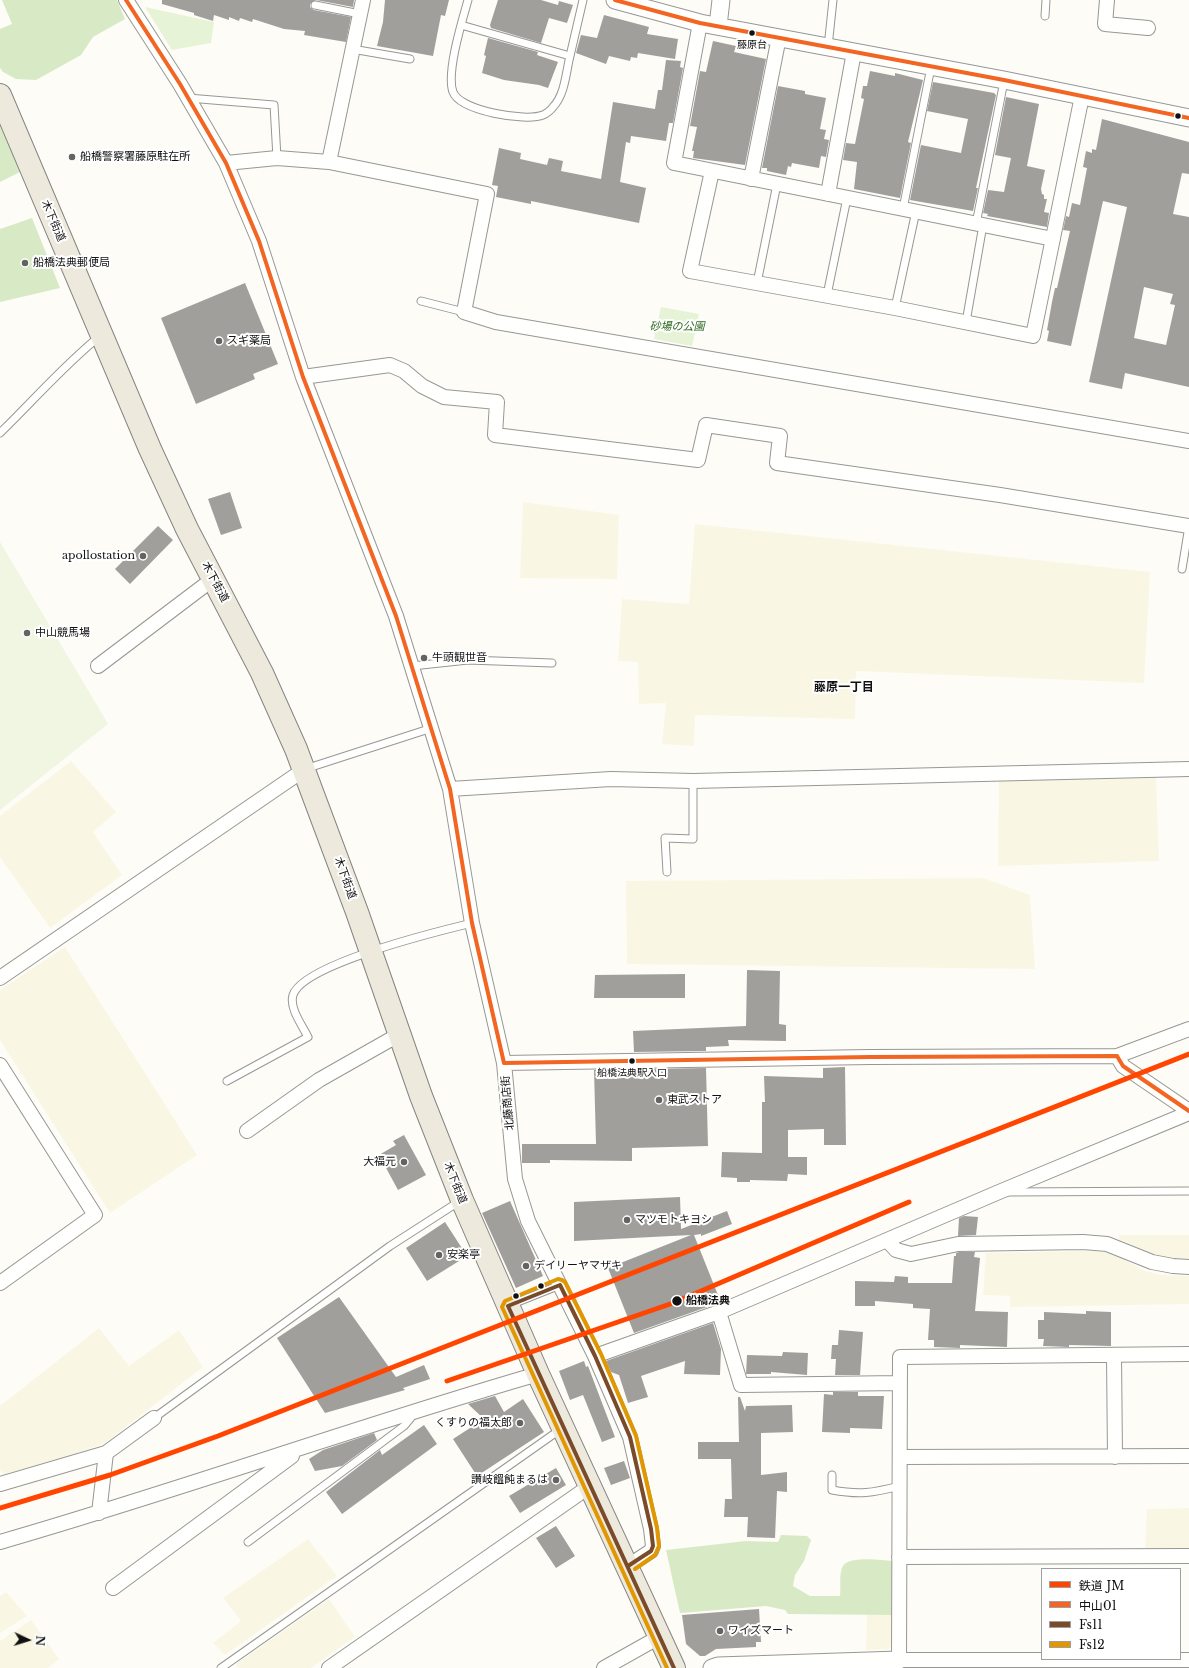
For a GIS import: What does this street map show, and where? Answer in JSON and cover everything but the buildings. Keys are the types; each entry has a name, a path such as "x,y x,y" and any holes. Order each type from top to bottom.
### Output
{"main road":[{"name":"木下街道","path":"0,95 153,455 187,529 262,673 305,769 371,951 421,1096 462,1200 538,1374 661,1636 674,1668"}],"street":[{"name":"北藤商店街","path":"126,0 188,98 226,163 259,241 303,377 396,616 432,728 450,789 472,922 504,1063 515,1179 528,1221 595,1356 630,1437 653,1539 651,1551 628,1566"},
{"path":"329,162 352,49 364,0"},
{"path":"615,0 700,23 1004,80 1189,118"},
{"path":"718,26 720,0"},
{"path":"1108,0 1105,24 1148,28"},
{"path":"700,23 674,163 1053,239"},
{"path":"751,179 779,37"},
{"path":"828,194 854,52"},
{"path":"712,171 690,271 827,295 1033,336 1082,96"},
{"path":"226,163 277,158 329,162 487,194 464,312 496,322 1189,441"},
{"path":"303,377 390,365 404,371 422,386 444,397 497,402 495,435 698,460 706,426 780,436 777,463 1008,496 1189,526"},
{"path":"98,666 212,579"},
{"path":"0,978 305,769"},
{"path":"450,789 611,779 693,781 1189,769"},
{"path":"504,1063 870,1057 1120,1061 1189,1029"},
{"path":"247,1130 319,1080 400,1034"},
{"path":"1120,1061 1189,1112"},
{"path":"0,1065 95,1215 0,1283"},
{"path":"595,1356 719,1312 1189,1112"},
{"path":"887,1240 896,1250 911,1254 958,1244 1083,1242 1107,1244 1159,1263 1189,1267"},
{"path":"719,1312 741,1385 900,1383"},
{"path":"899,1660 900,1357 1189,1354"},
{"path":"1114,1355 1115,1456"},
{"path":"0,1542 100,1509 302,1448 418,1409 538,1374"},
{"path":"0,1484 105,1457 154,1418"},
{"path":"113,1588 302,1448"},
{"path":"900,1457 1189,1456"},
{"path":"100,1509 105,1457"},
{"path":"329,1668 590,1486"},
{"path":"900,1557 1189,1556"},
{"path":"604,1668 661,1636"},
{"path":"712,1668 718,1666 899,1660 1189,1660"}],"lane":[{"path":"468,0 461,25 452,73 453,92 461,102 476,109 524,117 543,115 553,107 562,90 583,0"},
{"path":"828,47 833,0"},
{"path":"1045,16 1046,0"},
{"path":"314,5 360,14"},
{"path":"461,25 570,56"},
{"path":"352,49 410,59"},
{"path":"895,308 931,67"},
{"path":"966,322 980,224 1004,80"},
{"path":"188,98 274,105 277,158"},
{"path":"757,283 778,184"},
{"path":"827,295 847,198"},
{"path":"421,301 464,312"},
{"path":"0,433 42,393 74,357 101,335"},
{"path":"1182,569 1189,526"},
{"path":"412,666 468,660 552,663"},
{"path":"305,769 432,728"},
{"path":"667,872 665,838 693,839 693,781"},
{"path":"227,1081 308,1037 292,1005 293,995 298,986 309,978 331,967 371,951 472,922"},
{"path":"999,1192 1189,1191"},
{"path":"154,1418 390,1246 462,1200"},
{"path":"508,1306 560,1285"},
{"path":"248,1542 404,1426 418,1409"},
{"path":"221,1668 563,1427"},
{"path":"832,1475 832,1490 854,1494 870,1494 900,1486"}],"shaded area":[{"path":"523,502 619,515 617,579 520,578"},
{"path":"695,524 1150,572 1144,683 856,671 855,719 695,715 694,746 662,744 666,703 639,704 638,662 618,661 622,599 689,604"},
{"path":"71,761 116,812 93,832 122,875 50,928 0,857 0,816"},
{"path":"1156,777 1159,861 998,866 999,779"},
{"path":"983,878 1030,895 1035,969 627,964 626,881"},
{"path":"65,947 197,1155 110,1213 0,1040 0,990"},
{"path":"1119,1235 1189,1235 1189,1261 1154,1256 1119,1240"},
{"path":"1081,1251 1105,1252 1120,1257 1145,1271 1161,1275 1189,1276 1189,1304 1010,1307 1010,1296 983,1295 986,1253"},
{"path":"99,1328 129,1366 179,1330 203,1367 105,1443 6,1478 0,1470 0,1406"},
{"path":"1189,1508 1189,1550 1145,1550 1147,1509"},
{"path":"308,1539 337,1576 225,1655 213,1643 241,1621 223,1598"},
{"path":"6,1592 27,1616 0,1633 0,1596"},
{"path":"329,1599 355,1637 311,1668 238,1668 236,1664"},
{"path":"867,1614 893,1615 892,1643 889,1649 866,1650"},
{"path":"31,1620 59,1659 48,1668 0,1668 0,1641"}],"green space":[{"path":"2,0 117,0 125,19 93,37 81,55 36,80 16,79 3,72 0,68 0,29 12,24"},
{"path":"145,7 214,22 211,43 172,50"},
{"path":"0,119 22,171 0,182"},
{"path":"32,218 60,288 0,302 0,229"},
{"name":"砂場の公園","path":"661,307 699,314 692,346 654,339"},
{"name":"中山競馬場","path":"0,542 108,724 0,810"},
{"path":"781,1535 807,1536 811,1540 804,1561 795,1575 793,1586 810,1596 840,1596 841,1571 845,1564 850,1561 872,1559 892,1561 893,1615 788,1614 785,1610 766,1606 680,1613 666,1550 746,1541 778,1542"}],"rail line":[{"name":"JM","path":"0,1508 110,1475 218,1436 1189,1054"},
{"name":"JM","path":"447,1381 673,1303 909,1202"}],"transit line":[{"name":"中山01","path":"126,0 180,84 226,163 259,241 303,377 396,616 450,789 472,923 504,1063"},
{"name":"中山01","path":"615,0 700,23 1004,80 1189,118"},
{"name":"中山01","path":"1117,1056 1123,1066 1189,1111"},
{"name":"中山01","path":"504,1063 870,1057 1117,1056"},
{"name":"Fs12","path":"635,1569 655,1555 659,1546 657,1528 636,1436 601,1354 565,1282 558,1279 505,1301 502,1307 667,1668"},
{"name":"Fs11","path":"628,1566 651,1551 653,1546 651,1529 630,1437 595,1356 560,1285 508,1306 674,1668"}],"place":[{"name":"藤原台","path":"752,33"},
{"name":"船橋警察署藤原駐在所","path":"72,157"},
{"name":"船橋法典郵便局","path":"25,263"},
{"name":"スギ薬局","path":"219,341"},
{"name":"apollostation","path":"143,556"},
{"name":"中山競馬場","path":"27,633"},
{"name":"牛頭観世音","path":"424,658"},
{"name":"船橋法典駅入口","path":"632,1061"},
{"name":"東武ストア","path":"659,1100"},
{"name":"大福元","path":"404,1162"},
{"name":"マツモトキヨシ","path":"627,1220"},
{"name":"安楽亭","path":"439,1255"},
{"name":"デイリーヤマザキ","path":"526,1266"},
{"name":"船橋法典","path":"677,1301"},
{"name":"くすりの福太郎","path":"520,1423"},
{"name":"讃岐饂飩まるは","path":"556,1480"},
{"name":"ワイズマート","path":"720,1631"}],"district":[{"name":"藤原一丁目","path":"844,688"}]}
